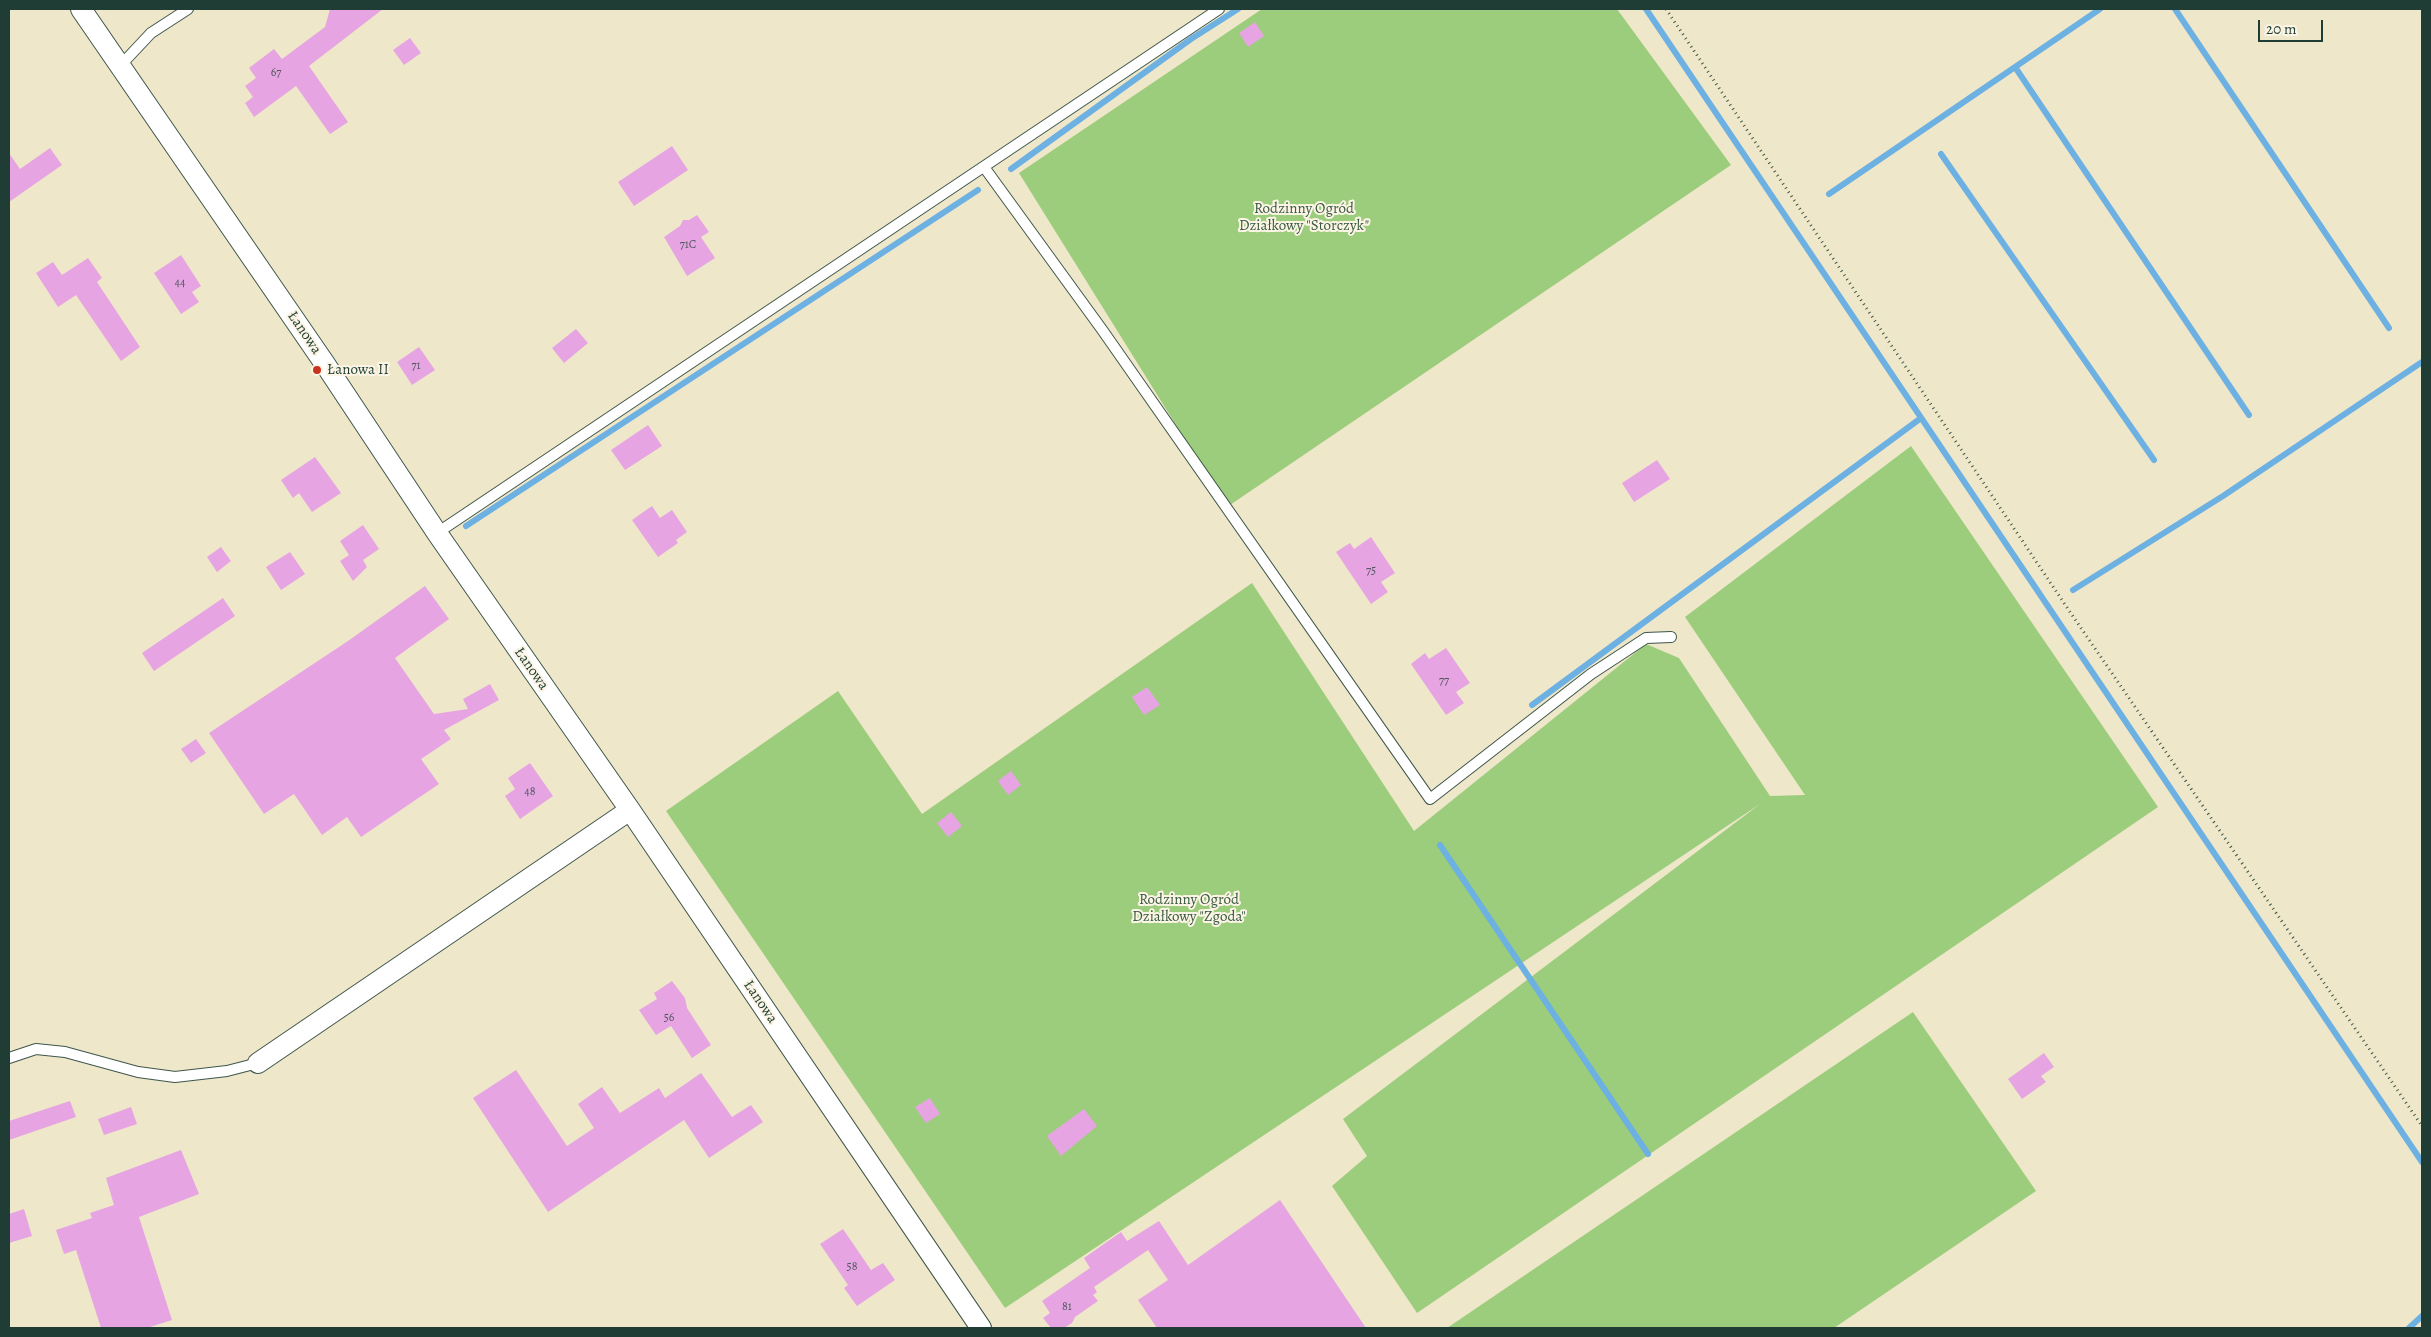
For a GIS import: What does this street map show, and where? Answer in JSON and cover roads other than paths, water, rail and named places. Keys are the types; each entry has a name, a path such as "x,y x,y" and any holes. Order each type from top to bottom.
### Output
{"street":[{"name":"Łanowa","path":"81,9 325,364 437,534 630,810 981,1328"},
{"path":"258,1063 630,810"}],"lane":[{"path":"120,66 151,32 188,9"},
{"path":"437,534 1219,9"},
{"path":"984,167 1103,331 1430,799 1591,674 1646,638 1671,637"},
{"path":"9,1058 36,1049 65,1052 138,1072 175,1077 227,1071 258,1063"}],"waterway":[{"path":"1011,169 1191,39 1238,9"},
{"path":"1646,9 2422,1162"},
{"path":"1829,194 2100,9"},
{"path":"2175,9 2389,328"},
{"path":"2015,67 2249,415"},
{"path":"1941,154 2154,460"},
{"path":"466,526 978,190"},
{"path":"2073,590 2223,496 2422,362"},
{"path":"1532,705 1921,418"},
{"path":"1440,845 1648,1154"},
{"path":"2409,1328 2422,1316"}],"place":[{"name":"Łanowa II","path":"317,370"}],"park label":[{"name":"Rodzinny Ogród Działkowy \"Storczyk\"","path":"1304,218"},
{"name":"Rodzinny Ogród Działkowy \"Zgoda\"","path":"1189,908"}]}
